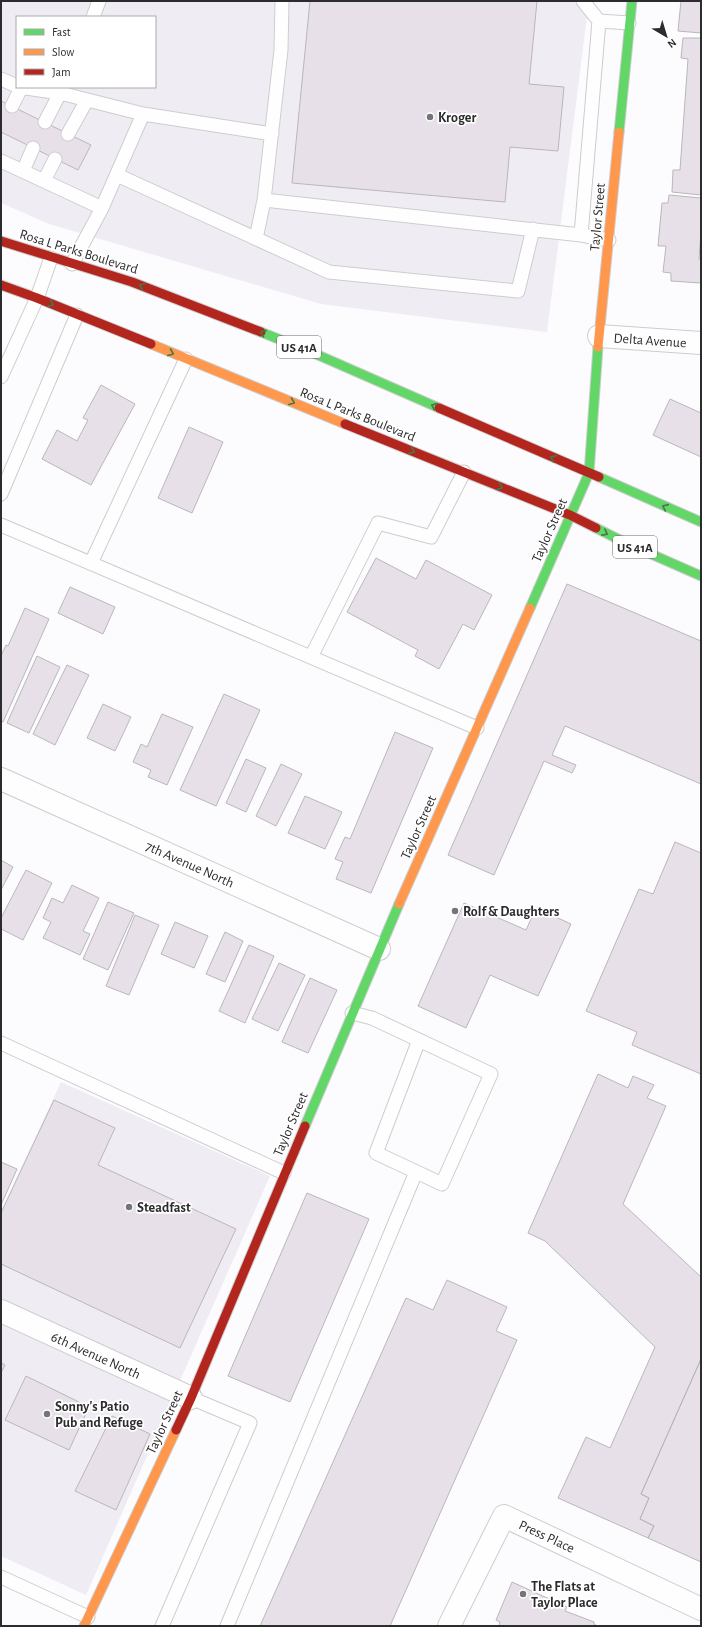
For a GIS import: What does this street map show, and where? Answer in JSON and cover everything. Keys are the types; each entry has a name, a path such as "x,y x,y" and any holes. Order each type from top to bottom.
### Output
{"street":[{"name":"Taylor Street","path":"86,1622 192,1398 379,949 589,473 599,336 632,1"},
{"name":"Rosa L Parks Boulevard","path":"1,241 51,258 132,282 318,355 701,522"},
{"name":"Rosa L Parks Boulevard","path":"1,286 77,314 570,515 626,543 701,576"},
{"name":"Delta Avenue","path":"599,336 701,343"},
{"name":"7th Avenue North","path":"1,779 379,949"},
{"name":"6th Avenue North","path":"1,1311 192,1398"},
{"name":"Press Place","path":"449,1626 504,1516 701,1608"}],"lane":[{"path":"93,16 99,1"},
{"path":"256,239 264,200 272,134 281,50 282,1"},
{"path":"581,235 599,21 583,1"},
{"path":"599,21 629,23"},
{"path":"1,79 16,86"},
{"path":"12,106 19,88"},
{"path":"33,88 62,90 87,100 143,114 272,134"},
{"path":"45,122 62,90"},
{"path":"68,134 87,100"},
{"path":"72,264 102,208 143,114"},
{"path":"23,171 34,148"},
{"path":"44,181 55,159"},
{"path":"1,160 102,208"},
{"path":"116,175 329,272 518,291 533,229"},
{"path":"264,200 533,229 609,240"},
{"path":"1,377 37,298 51,258"},
{"path":"1,494 77,314"},
{"path":"91,563 186,359"},
{"path":"311,657 378,524 432,537 464,472"},
{"path":"1,525 477,728"},
{"path":"352,1013 372,1018 419,1040 491,1074 442,1184 376,1153 419,1040"},
{"path":"1,1043 284,1174"},
{"path":"227,1626 416,1172"},
{"path":"162,1626 250,1423 192,1398"},
{"path":"1,1577 86,1622"}],"shaded area":[{"path":"1,1 589,1 547,332 321,304 49,224 1,203"},
{"path":"61,1082 270,1176 86,1595 1,1556 1,1211"}],"building":[{"name":"Kroger","path":"310,1 537,1 529,84 564,87 558,151 510,147 505,202 292,183"},
{"path":"681,1 701,1 701,33 678,31"},
{"path":"683,38 701,38 701,195 672,192 673,170 680,170 688,59 681,58"},
{"path":"1,101 91,145 78,170 1,132"},
{"path":"669,195 701,198 699,259 701,259 701,283 671,281 671,273 663,272 666,246 658,246 662,203 668,203"},
{"path":"101,385 135,404 91,485 42,459 57,430 77,441 88,420 83,418"},
{"path":"670,399 701,413 701,457 653,435"},
{"path":"189,427 223,442 192,513 158,498"},
{"path":"376,558 416,579 426,560 492,595 474,630 463,624 439,669 415,656 418,650 347,612"},
{"path":"567,584 701,641 701,784 565,726 552,755 576,765 572,773 544,761 494,875 448,855"},
{"path":"70,587 115,607 103,634 58,613"},
{"path":"25,608 49,619 3,722 1,721 1,656 6,645 8,646"},
{"path":"37,656 60,667 29,733 7,723"},
{"path":"67,665 89,675 55,745 33,734"},
{"path":"224,694 260,710 216,806 180,790"},
{"path":"103,704 131,717 115,751 87,738"},
{"path":"162,714 193,727 167,785 148,777 151,770 133,762 141,744 147,747"},
{"path":"395,732 433,748 371,893 336,879 343,862 335,859 345,837 350,839"},
{"path":"246,759 266,768 246,812 226,803"},
{"path":"281,764 302,774 276,826 256,816"},
{"path":"305,796 342,812 325,849 288,833"},
{"path":"675,842 701,853 701,1074 632,1045 637,1032 586,1011 639,889 653,894"},
{"path":"1,860 13,867 1,890"},
{"path":"26,870 52,883 23,940 1,929 1,918"},
{"path":"72,885 99,898 83,931 90,934 80,955 43,938 51,922 43,918 52,898 63,903"},
{"path":"108,902 134,913 108,970 83,959"},
{"path":"464,903 526,930 536,908 571,924 538,996 490,975 466,1028 418,1006"},
{"path":"135,915 159,925 129,995 106,986"},
{"path":"175,922 208,936 194,968 161,954"},
{"path":"225,932 243,941 225,982 206,974"},
{"path":"249,945 274,956 245,1023 219,1011"},
{"path":"279,963 305,975 278,1031 252,1019"},
{"path":"310,978 337,990 308,1053 282,1042"},
{"path":"598,1074 628,1088 633,1076 654,1085 647,1098 666,1106 623,1204 701,1277 701,1359 641,1494 649,1498 640,1519 654,1526 648,1538 558,1498 586,1437 610,1448 655,1347 545,1241 528,1233"},
{"path":"54,1100 115,1128 98,1165 236,1229 180,1348 1,1264 1,1213"},
{"path":"1,1162 17,1169 1,1205"},
{"path":"307,1193 369,1219 290,1402 228,1376"},
{"path":"447,1280 507,1307 496,1331 517,1340 390,1626 260,1626 406,1298 433,1310"},
{"path":"701,1359 701,1562 648,1538 654,1526 640,1519 649,1498 641,1494"},
{"path":"1,1363 5,1365 1,1373"},
{"name":"Sonny's Patio Pub and Refuge","path":"26,1376 89,1407 69,1450 5,1420"},
{"path":"112,1416 150,1434 116,1510 75,1491"},
{"name":"The Flats at Taylor Place","path":"512,1582 567,1607 565,1611 594,1622 597,1626 499,1626 500,1622 496,1620"}],"traffic: fast":[{"path":"619,132 632,1"},
{"path":"261,332 318,355 439,408"},
{"path":"530,608 589,473 598,347"},
{"path":"599,477 701,522"},
{"path":"596,528 701,576"},
{"path":"305,1126 399,904"}],"traffic: slow":[{"path":"598,347 619,132"},
{"path":"151,344 345,424"},
{"path":"399,904 530,608"},
{"path":"84,1626 176,1430"}],"traffic: jam":[{"path":"1,241 132,282 261,332"},
{"path":"1,285 151,344"},
{"path":"439,408 599,477"},
{"path":"345,424 570,515 596,528"},
{"path":"176,1430 191,1398 305,1126"}],"place":[{"name":"Kroger","path":"430,117"},
{"name":"Rolf & Daughters","path":"455,911"},
{"name":"Steadfast","path":"129,1207"},
{"name":"Sonny's Patio Pub and Refuge","path":"47,1414"},
{"name":"The Flats at Taylor Place","path":"523,1594"}]}
